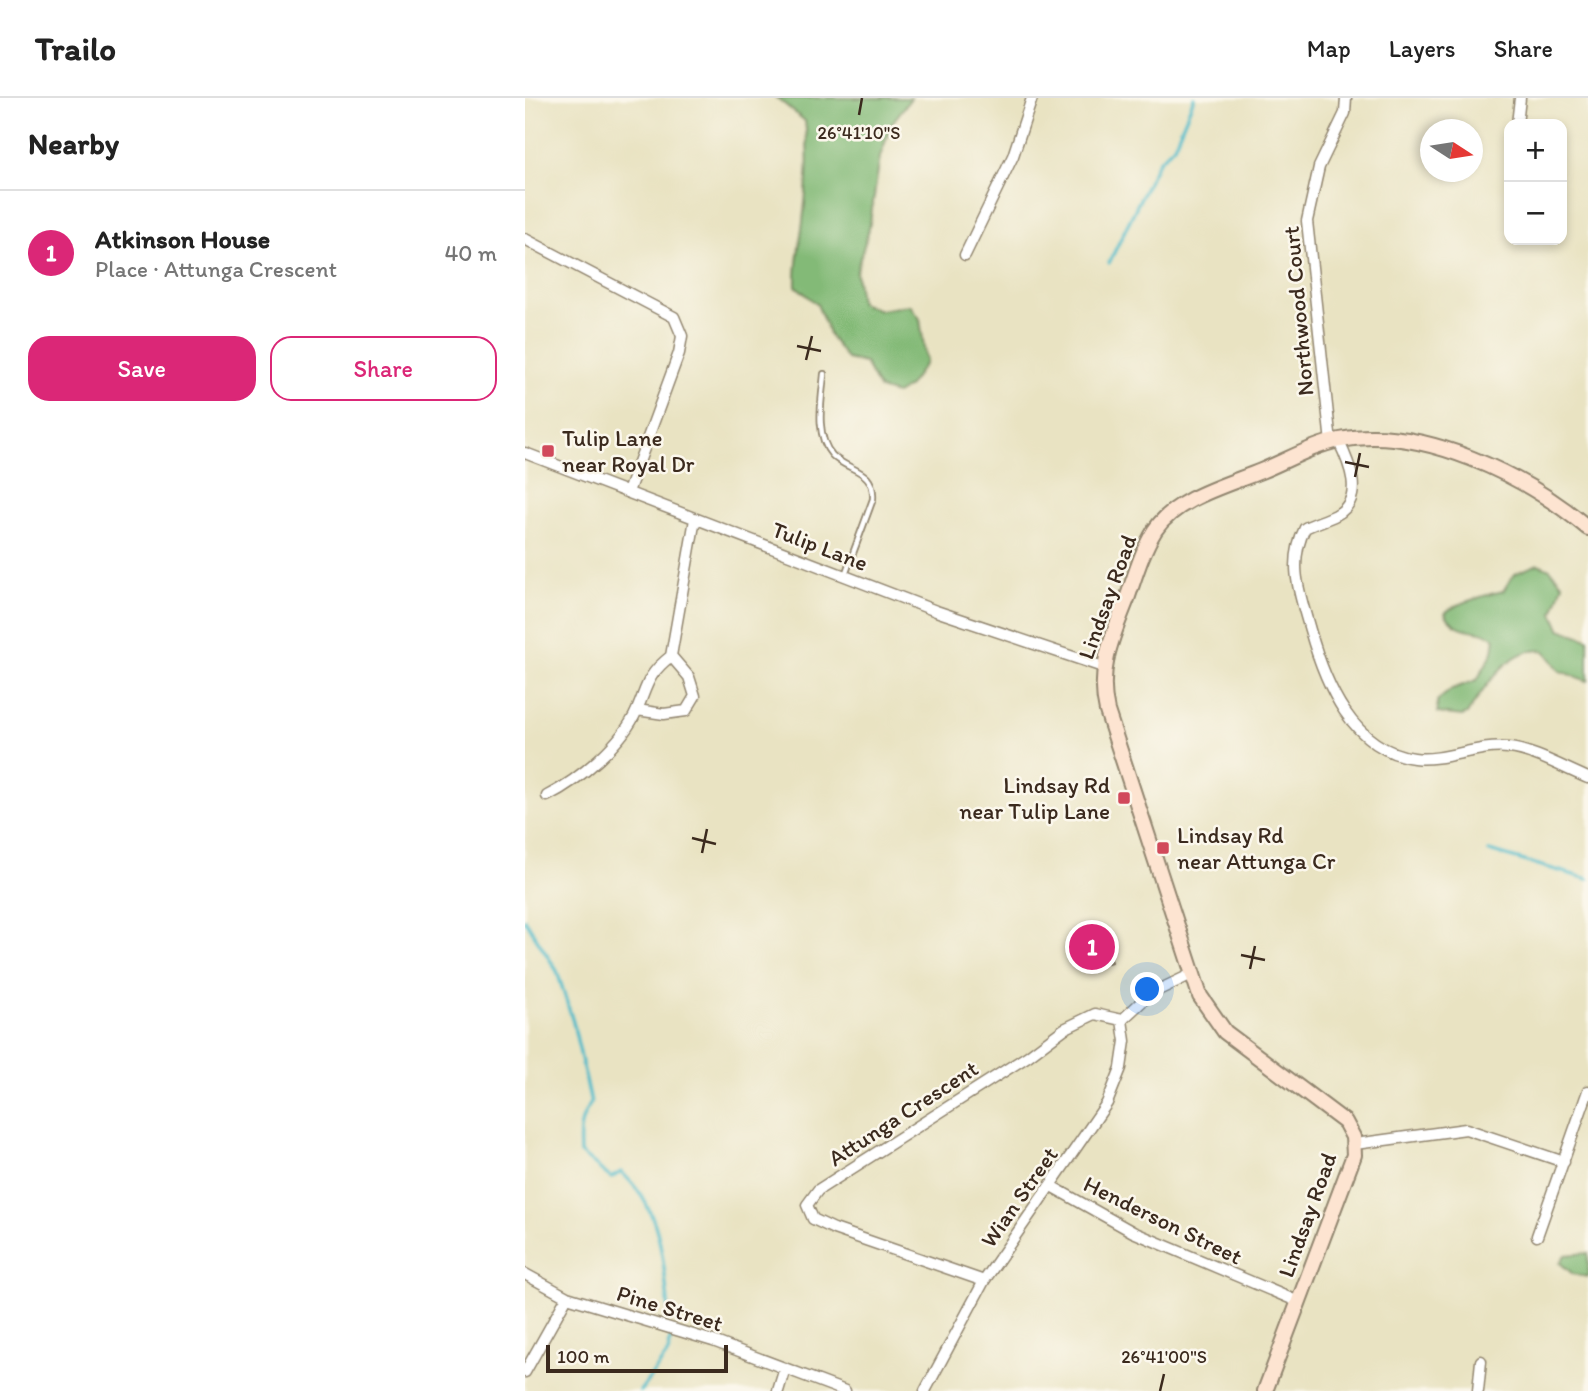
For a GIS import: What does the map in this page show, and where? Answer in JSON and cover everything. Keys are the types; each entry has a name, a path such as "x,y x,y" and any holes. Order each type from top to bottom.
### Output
{"street":[{"path":"965,255 1013,156 1033,98"},
{"name":"Northwood Court","path":"1346,98 1345,113 1319,167 1307,221 1334,442 1351,467 1354,484 1349,499 1338,514 1305,528 1294,558 1294,575 1319,661 1355,729 1370,740 1414,758 1485,747 1512,748 1588,778"},
{"path":"1518,119 1520,98"},
{"path":"525,239 674,317 682,336 679,353 628,492"},
{"name":"Lindsay Road","path":"1265,1391 1354,1155 1355,1144 1345,1122 1220,1027 1206,1008 1192,974 1107,711 1103,667 1147,547 1166,517 1193,500 1334,442 1370,436 1397,437 1459,455 1523,482 1588,528"},
{"name":"Tulip Lane","path":"525,453 936,611 1103,667"},
{"path":"547,796 605,755 636,710 641,691 657,667 671,656 695,519"},
{"path":"636,710 664,714 686,711 695,696 689,677 671,656"},
{"path":"1122,1020 1150,994 1192,974"},
{"name":"Attunga Crescent","path":"984,1281 834,1229 813,1219 807,1205 818,1190 1028,1056 1064,1029 1095,1014 1122,1020"},
{"name":"Wian Street","path":"925,1391 984,1281 1107,1103 1121,1068 1125,1041 1122,1020"},
{"path":"1537,1236 1588,1091"},
{"path":"1355,1144 1466,1129 1564,1162"},
{"name":"Henderson Street","path":"1051,1186 1133,1233 1299,1302"},
{"name":"Pine Street","path":"525,1274 567,1297 713,1341 845,1391"},
{"path":"525,1372 567,1297"},
{"path":"1478,1391 1481,1361"},
{"path":"778,1391 785,1368"}],"lane":[{"path":"824,374 821,424 829,451 866,475 874,489 873,499 844,576"}],"green space":[{"path":"777,98 911,98 892,123 880,157 869,229 856,272 860,303 880,310 910,305 920,319 926,362 909,386 896,394 879,389 865,363 847,359 830,336 817,304 796,286 807,183 807,134 805,121"},
{"path":"1538,564 1550,569 1563,584 1553,613 1560,629 1588,639 1588,681 1560,671 1545,651 1532,651 1520,655 1499,671 1467,714 1462,716 1438,713 1437,701 1452,689 1477,680 1493,652 1495,638 1456,625 1445,613 1464,603 1503,591 1514,574"},
{"path":"1588,1253 1588,1277 1573,1274 1560,1263 1565,1255"}],"building":[{"path":"1093,929 1095,937 1103,934 1111,962 1090,969 1089,964 1078,964 1080,955 1075,938 1080,937 1079,933"}],"waterway":[{"path":"1109,263 1158,162 1174,146 1194,98"},
{"path":"1489,851 1588,879"},
{"path":"525,920 557,971 573,1022 591,1103 581,1126 580,1153 611,1178 621,1172 646,1204 659,1239 670,1317"},
{"path":"640,1391 668,1353 671,1336"}],"place":[{"name":"Tulip Lane near Royal Dr","path":"548,451"},
{"name":"Lindsay Rd near Tulip Lane","path":"1124,798"},
{"name":"Lindsay Rd near Attunga Cr","path":"1163,848"},
{"name":"Atkinson House","path":"1092,947"}]}
